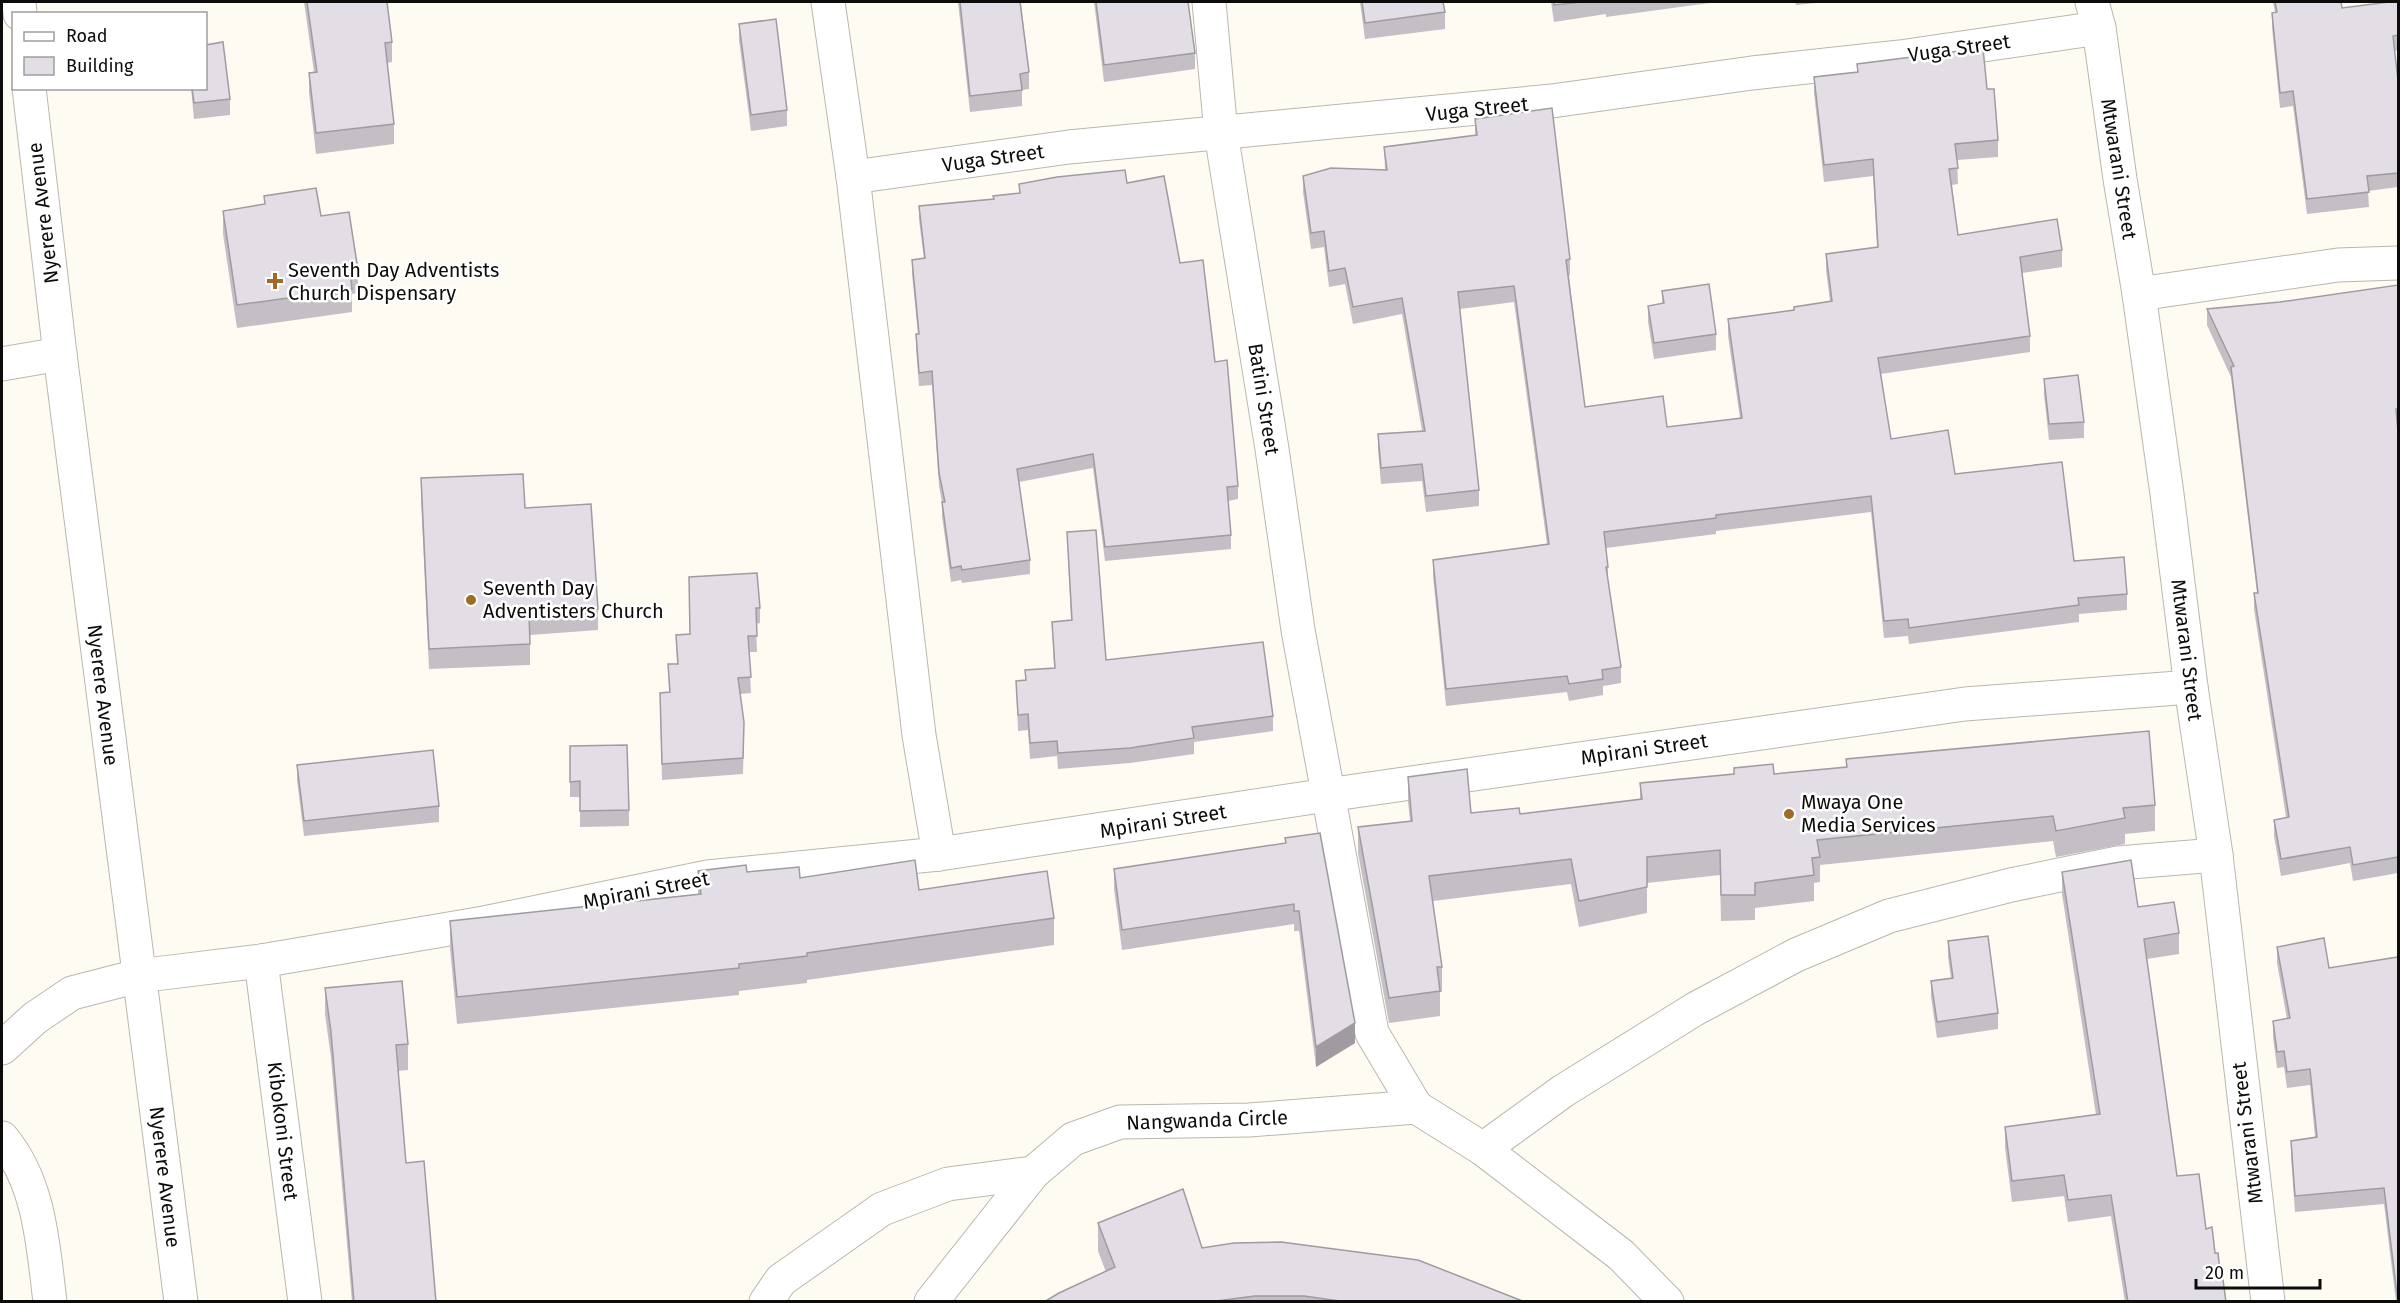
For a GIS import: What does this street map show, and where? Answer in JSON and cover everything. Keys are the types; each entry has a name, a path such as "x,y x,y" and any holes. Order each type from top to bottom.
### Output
{"street":[{"path":"828,2 853,177 918,735 939,854"},
{"name":"Batini Street","path":"1209,2 1221,133 1327,795"},
{"name":"Vuga Street","path":"853,177 1069,147 1552,101 1752,73 1900,57 2096,15"},
{"name":"Mtwarani Street","path":"2096,15 2139,294 2216,855 2268,1302"},
{"name":"Nyerere Avenue","path":"29,90 60,354 181,1302"},
{"path":"2139,294 2338,265 2398,263"},
{"path":"2,364 60,354"},
{"name":"Mpirani Street","path":"2,1048 35,1018 72,993 138,976 261,961 484,923 708,877 939,854 1327,795 1965,704 2192,687"},
{"path":"1327,795 1372,1032 1416,1107 1483,1149 1621,1255 1667,1302"},
{"path":"1483,1149 1563,1091 1695,1009 1796,955 1889,916 2011,885 2118,863 2216,855"},
{"name":"Kibokoni Street","path":"261,961 305,1302"},
{"name":"Nangwanda Circle","path":"931,1302 1034,1173 1073,1139 1120,1122 1249,1120 1416,1107"},
{"path":"2,1138 11,1149 33,1194 50,1302"},
{"path":"766,1302 781,1280 882,1209 948,1184 1034,1173"}],"building":[{"path":"307,2 387,2 392,42 385,43 394,124 316,133 309,73 317,72"},
{"path":"960,2 1020,2 1029,72 1020,74 1022,90 970,96"},
{"path":"1096,2 1188,2 1195,53 1104,65"},
{"path":"1362,2 1443,2 1445,12 1365,23"},
{"path":"1554,2 1581,2 1554,5"},
{"path":"2275,2 2341,2 2342,8 2398,2 2398,35 2393,36 2398,81 2398,173 2367,176 2369,192 2307,199 2293,91 2280,93 2272,13 2277,12"},
{"path":"776,19 787,110 751,115 739,24"},
{"path":"223,42 230,99 194,103 192,90 207,90 207,45"},
{"path":"1983,48 1987,89 1994,89 1998,140 1955,144 1958,168 1949,169 1958,235 2057,219 2062,250 2020,257 2030,336 1878,358 1891,439 1948,430 1955,474 2062,462 2074,561 2124,557 2127,594 2078,598 2079,605 1909,628 1908,619 1884,621 1871,496 1716,515 1716,518 1604,532 1608,567 1606,567 1621,667 1602,670 1603,679 1569,684 1567,676 1446,689 1433,560 1549,544 1514,286 1458,292 1479,490 1426,496 1422,464 1381,468 1378,434 1425,431 1402,298 1353,307 1345,268 1329,271 1324,231 1311,233 1303,176 1331,168 1387,170 1384,147 1477,135 1475,119 1552,108 1570,259 1566,260 1585,407 1663,396 1667,427 1742,418 1728,319 1794,310 1794,307 1832,301 1826,254 1878,247 1873,159 1824,165 1814,77 1858,72 1857,64"},
{"path":"1125,170 1127,183 1164,176 1180,263 1203,260 1215,362 1227,360 1238,486 1227,487 1231,535 1105,547 1093,454 1017,469 1030,560 962,570 961,566 951,568 942,502 945,502 939,473 932,371 919,373 916,334 919,334 912,260 925,258 919,206 994,199 993,196 1020,193 1019,184 1057,177"},
{"path":"316,188 321,216 349,212 358,270 350,272 352,289 237,305 223,211 265,204 264,196"},
{"path":"1709,284 1716,334 1654,343 1648,306 1664,303 1662,291"},
{"path":"2398,285 2398,409 2396,409 2398,432 2398,857 2353,865 2350,847 2281,859 2274,820 2289,817 2254,593 2258,593 2231,367 2234,366 2207,309 2280,302"},
{"path":"2078,375 2084,422 2049,424 2044,379"},
{"path":"523,474 525,508 591,504 598,609 529,615 530,644 429,649 421,478"},
{"path":"1096,530 1106,660 1263,642 1273,716 1192,727 1194,738 1130,748 1058,753 1057,741 1030,743 1028,714 1018,715 1016,681 1026,680 1025,670 1055,668 1052,622 1072,620 1067,532"},
{"path":"757,573 760,608 756,608 757,636 748,636 751,677 738,678 744,722 743,758 662,764 660,693 670,692 668,664 678,664 676,635 690,634 689,577"},
{"path":"2149,731 2155,805 2123,808 2125,818 2056,831 2053,816 1817,840 1820,857 1812,858 1814,875 1755,883 1755,895 1721,895 1720,850 1647,857 1647,887 1579,901 1571,859 1429,876 1442,967 1437,967 1440,991 1389,998 1358,827 1412,821 1408,777 1467,769 1471,813 1519,808 1520,814 1642,799 1640,783 1734,774 1734,768 1773,764 1774,774 1847,767 1846,759"},
{"path":"627,745 629,810 580,811 580,781 570,782 570,746"},
{"path":"433,750 439,806 304,821 297,765"},
{"path":"1320,833 1355,1023 1316,1047 1299,911 1294,911 1294,904 1122,930 1114,869 1286,843 1285,838"},
{"path":"915,860 919,890 1047,871 1054,918 807,953 807,956 739,964 739,968 457,997 450,921 701,894 698,871 746,865 747,872 799,867 800,878"},
{"path":"2131,860 2138,907 2174,902 2179,933 2144,939 2177,1176 2199,1174 2206,1229 2212,1227 2215,1253 2218,1253 2226,1302 2128,1302 2111,1195 2068,1200 2064,1175 2012,1181 2005,1127 2100,1114 2062,872"},
{"path":"1988,936 1998,1013 1937,1022 1931,981 1953,978 1948,941"},
{"path":"2324,938 2329,968 2398,957 2398,1302 2384,1188 2295,1196 2291,1141 2317,1137 2310,1069 2287,1072 2284,1051 2277,1052 2273,1021 2290,1018 2277,947"},
{"path":"402,981 408,1044 396,1045 406,1163 424,1161 436,1302 354,1302 331,1032 325,988"},
{"path":"1183,1189 1202,1248 1234,1243 1281,1242 1418,1260 1525,1302 1347,1302 1304,1296 1255,1296 1208,1302 1044,1302 1115,1267 1098,1223"}],"place":[{"name":"Seventh Day Adventists Church Dispensary","path":"275,281"},
{"name":"Seventh Day Adventisters Church","path":"471,600"},
{"name":"Mwaya One Media Services","path":"1789,814"}]}
